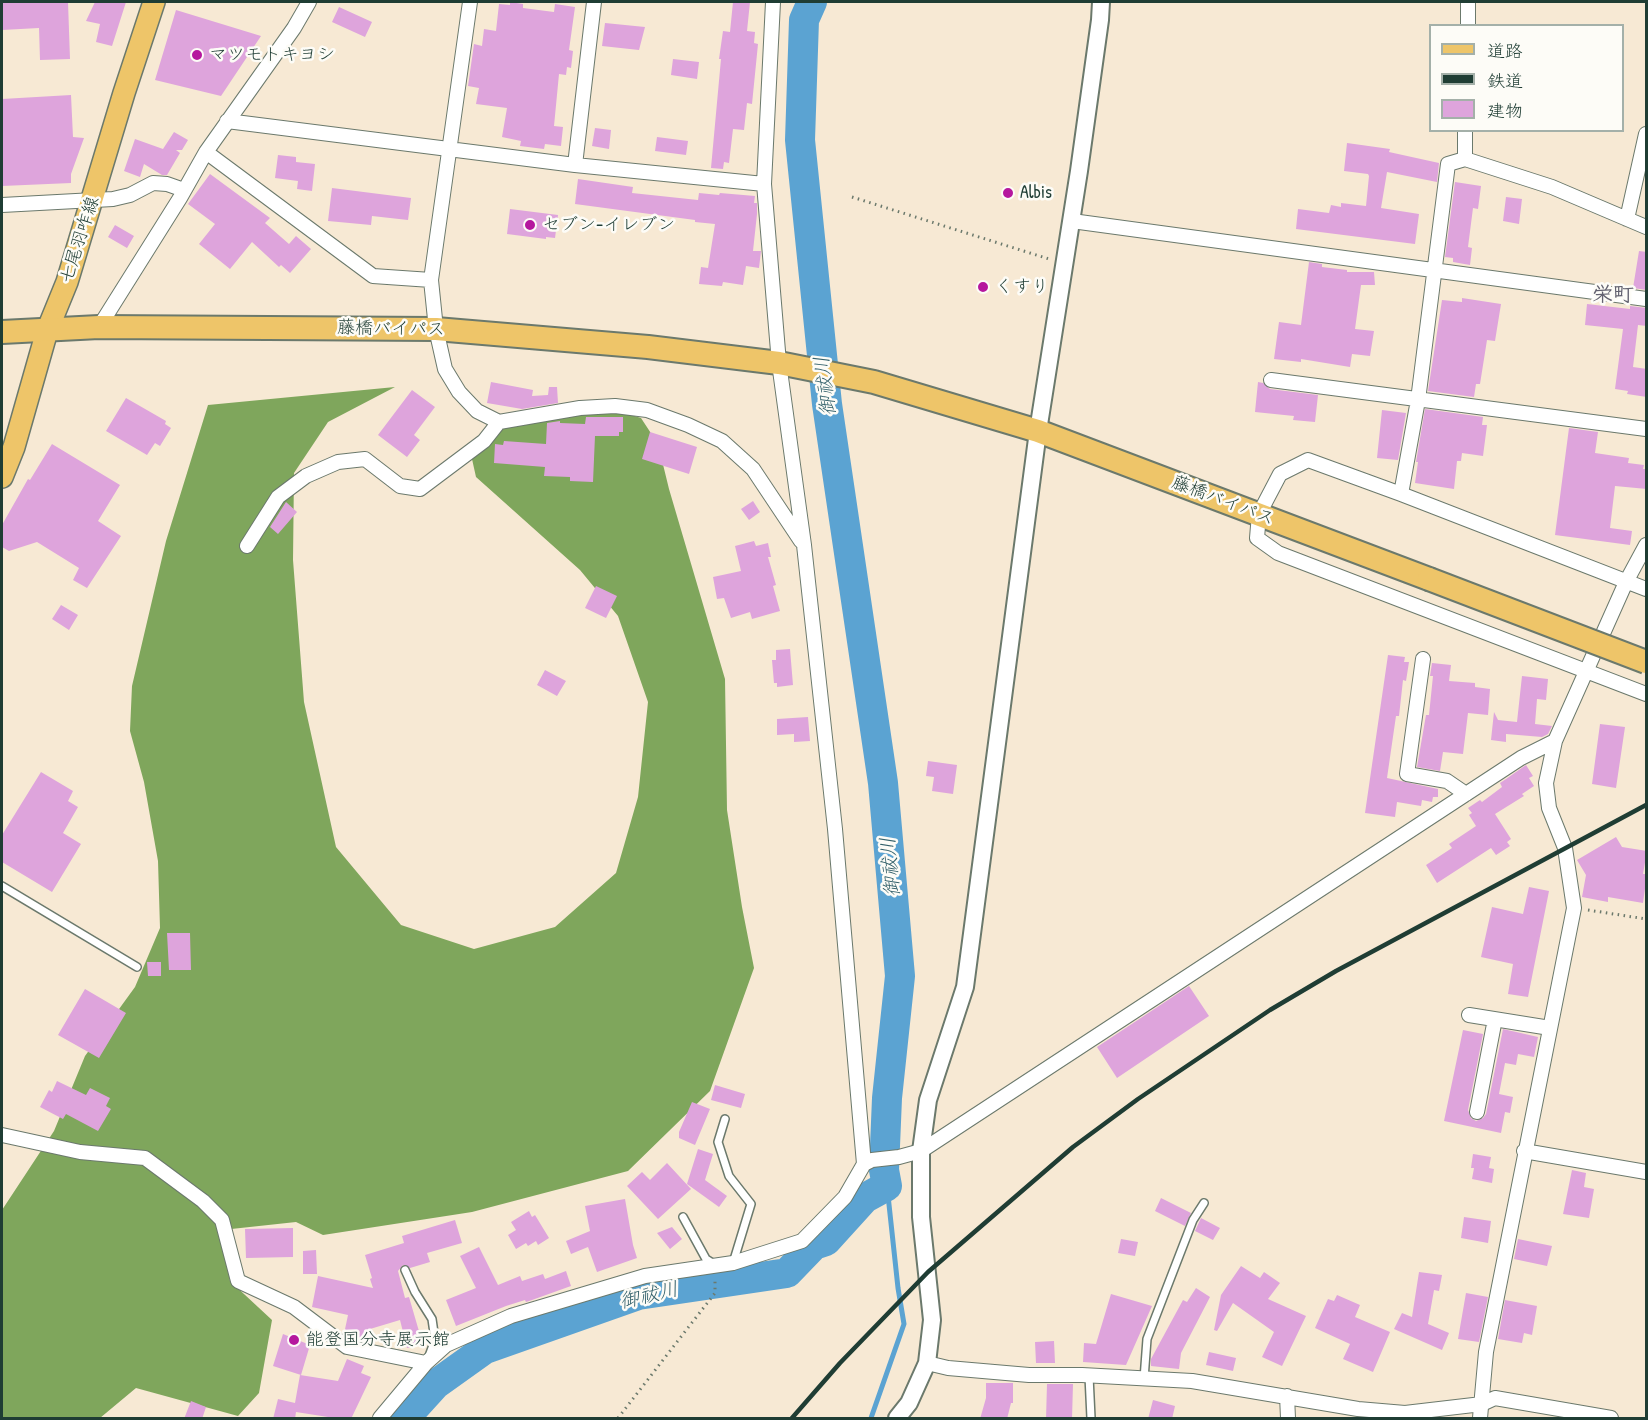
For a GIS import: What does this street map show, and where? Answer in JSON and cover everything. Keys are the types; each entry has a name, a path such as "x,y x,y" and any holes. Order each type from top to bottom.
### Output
{"highway":[{"name":"藤橋バイパス","path":"2,332 99,327 436,329 648,347 785,365 874,382 1038,431 1647,662"}],"main road":[{"name":"七尾羽咋線","path":"2,477 14,447 47,331 67,282 123,93 154,2"}],"street":[{"path":"99,327 206,152 294,28 309,2"},
{"path":"470,2 431,280 436,329 445,369 459,392 477,411 499,422 580,408 615,406 647,410 688,424 722,441 753,469 804,545"},
{"path":"574,165 594,2"},
{"path":"380,1419 426,1363 446,1345 511,1316 645,1276 733,1263 802,1241 845,1197 868,1163 835,829 764,184 773,2"},
{"path":"897,1419 909,1403 927,1363 932,1320 921,1216 921,1151 928,1100 965,987 1038,431 1072,221 1101,2"},
{"path":"1468,2 1468,24"},
{"path":"227,121 574,165 764,184"},
{"path":"1465,132 1465,159"},
{"path":"1627,219 1647,134"},
{"path":"206,152 373,276 431,280"},
{"path":"1401,494 1418,400 1448,164 1465,159 1552,188 1647,227"},
{"path":"2,206 113,199 130,195 153,183 167,184 184,190"},
{"path":"1072,221 1647,299"},
{"path":"1271,380 1647,429"},
{"path":"247,546 278,497 306,476 338,462 365,459 400,486 420,489 484,441 499,422"},
{"path":"1647,589 1308,460 1280,474 1258,514 1257,538 1278,553 1647,694"},
{"path":"1480,1419 1486,1352 1524,1151 1574,908 1565,848 1549,808 1546,783 1555,741 1626,582 1645,552"},
{"path":"1423,659 1407,774 1447,781 1466,794"},
{"path":"868,1163 921,1151 1521,758 1555,741"},
{"path":"1469,1015 1550,1028"},
{"path":"1477,1112 1496,1019"},
{"path":"2,1135 80,1152 145,1158 203,1201 222,1220 238,1281 294,1307 347,1347 426,1363"},
{"path":"1524,1151 1647,1172"},
{"path":"927,1363 948,1368 1018,1374 1192,1381 1358,1409 1405,1413 1482,1404 1495,1398 1611,1419"},
{"path":"1287,1396 1288,1419"}],"lane":[{"path":"2,886 138,967"},
{"path":"725,1119 718,1142 729,1176 751,1204 733,1263"},
{"path":"1144,1378 1147,1339 1193,1220 1204,1203"},
{"path":"683,1217 706,1260 716,1265"},
{"path":"405,1270 415,1292 432,1319 435,1340 426,1363"},
{"path":"1089,1376 1090,1419"}],"path":[{"path":"852,197 1065,264"},
{"path":"1574,908 1647,919"},
{"path":"618,1419 715,1293"}],"green space":[{"path":"395,387 328,422 294,473 293,560 304,702 336,847 401,925 474,949 555,927 616,873 638,797 648,702 618,616 580,570 476,477 470,450 516,418 602,406 641,418 658,444 725,679 727,810 754,968 710,1091 628,1171 472,1212 323,1235 296,1222 222,1230 230,1281 272,1320 259,1393 238,1416 136,1388 100,1418 2,1418 2,1210 54,1131 85,1056 135,987 160,928 158,861 144,782 130,731 132,686 166,541 208,405"}],"building":[{"path":"2,2 68,2 70,59 40,60 39,28 2,30"},
{"path":"95,2 126,2 112,46 96,42 100,24 86,21"},
{"path":"510,2 523,4 523,8 554,12 555,4 575,7 569,50 573,51 571,68 567,67 566,75 559,74 554,126 563,127 561,146 545,144 544,149 520,146 521,141 502,137 507,108 476,104 479,88 468,86 474,44 482,46 484,29 496,31 499,4 510,5"},
{"path":"733,2 750,2 747,31 755,32 754,43 758,44 752,104 747,103 744,130 733,129 729,163 724,162 723,169 711,168 721,59 719,59 723,31 730,32"},
{"path":"339,7 372,22 365,37 332,22"},
{"path":"176,10 261,36 221,96 155,80"},
{"path":"605,23 645,27 639,50 602,46"},
{"path":"673,59 699,62 697,79 671,75"},
{"path":"71,95 73,137 84,138 71,174 71,183 2,186 2,99"},
{"path":"595,128 611,130 609,149 592,146"},
{"path":"174,132 188,140 182,150 176,150 180,153 167,175 162,175 144,164 140,177 124,171 135,139 163,149"},
{"path":"657,137 688,141 686,155 655,151"},
{"path":"1347,143 1390,149 1389,152 1439,163 1437,182 1387,172 1381,208 1419,214 1415,244 1296,229 1298,209 1329,213 1331,205 1341,207 1341,203 1366,206 1369,176 1344,171"},
{"path":"278,155 296,157 296,162 315,164 312,191 297,189 298,181 275,178"},
{"path":"210,174 270,218 265,223 289,244 296,236 311,249 290,273 281,265 279,267 252,242 230,269 199,244 215,224 188,204"},
{"path":"578,179 633,187 632,193 698,200 699,193 755,196 757,214 753,251 761,251 759,268 746,266 743,285 723,282 722,286 699,284 701,267 708,268 715,224 575,204"},
{"path":"1455,182 1481,186 1478,209 1473,208 1468,247 1472,248 1470,265 1453,262 1453,258 1445,257"},
{"path":"332,188 411,198 408,220 372,216 371,225 328,221"},
{"path":"1506,197 1522,199 1519,224 1503,221"},
{"path":"510,209 558,215 555,238 507,234"},
{"path":"115,225 134,236 127,248 108,237"},
{"path":"1639,251 1647,252 1647,290 1633,288"},
{"path":"1309,262 1322,264 1322,267 1347,270 1347,272 1374,272 1375,285 1361,285 1355,329 1374,331 1370,356 1352,354 1350,367 1301,359 1301,362 1274,359 1279,322 1301,325"},
{"path":"1462,298 1501,304 1495,341 1487,340 1480,384 1476,384 1474,397 1428,391 1442,300 1462,302"},
{"path":"1587,304 1630,309 1630,306 1647,308 1647,326 1638,325 1633,367 1647,369 1647,397 1627,394 1628,391 1615,389 1623,329 1585,325"},
{"path":"491,382 533,390 532,396 548,395 549,387 557,387 558,403 522,409 487,403"},
{"path":"1258,382 1270,389 1318,395 1315,422 1293,420 1294,416 1255,412"},
{"path":"412,390 435,407 414,435 420,440 407,457 378,435"},
{"path":"126,398 166,421 165,424 171,428 160,446 155,443 147,455 106,431"},
{"path":"1425,409 1483,417 1482,425 1487,425 1483,456 1462,453 1461,461 1457,461 1454,489 1415,483 1418,462 1416,462"},
{"path":"1382,410 1406,413 1398,460 1377,458"},
{"path":"586,417 623,417 623,432 619,432 619,436 595,436 593,482 570,481 570,477 544,476 545,467 494,463 495,444 503,445 504,441 546,444 547,423 560,421 560,423 585,424"},
{"path":"1569,428 1598,432 1595,453 1629,458 1628,463 1644,465 1643,469 1647,469 1647,489 1615,486 1610,528 1632,531 1630,545 1555,535"},
{"path":"650,432 697,447 689,474 642,459"},
{"path":"52,444 120,485 98,521 121,536 87,588 73,580 79,568 37,542 9,551 2,547 2,525 28,479 30,480"},
{"path":"753,501 760,512 749,520 741,509"},
{"path":"286,502 297,512 278,534 270,527"},
{"path":"754,541 756,546 768,543 771,557 768,557 776,585 773,586 780,611 752,619 750,612 731,618 724,598 717,599 713,577 741,571 735,546"},
{"path":"596,586 617,596 606,618 585,608"},
{"path":"61,605 78,615 69,630 52,619"},
{"path":"790,649 793,685 777,687 777,683 774,683 772,660 776,660 776,650"},
{"path":"1388,655 1405,657 1404,662 1409,662 1406,681 1403,680 1399,716 1396,716 1387,778 1438,789 1438,797 1433,797 1432,802 1422,800 1421,806 1397,802 1395,817 1365,813"},
{"path":"1432,663 1451,665 1449,681 1475,683 1475,687 1490,689 1488,715 1468,713 1463,754 1443,752 1440,771 1417,767 1426,715 1429,715"},
{"path":"545,670 566,681 557,696 537,685"},
{"path":"1522,676 1548,679 1546,700 1537,699 1535,724 1552,726 1548,734 1542,737 1506,734 1506,742 1491,740 1494,712 1498,720 1517,722"},
{"path":"808,717 810,741 794,742 794,734 777,735 777,719"},
{"path":"1600,724 1625,727 1616,788 1592,784"},
{"path":"928,761 957,765 953,794 932,791 934,777 926,776"},
{"path":"1526,765 1533,776 1529,778 1534,786 1522,794 1524,796 1495,814 1511,839 1507,842 1510,846 1496,855 1491,848 1437,883 1426,865 1452,848 1449,844 1476,826 1469,815 1472,813 1468,808 1480,800 1482,802 1502,787 1500,783"},
{"path":"41,772 73,791 68,801 78,807 63,833 81,844 52,892 2,862 2,835"},
{"path":"1616,837 1622,847 1647,851 1643,874 1647,874 1643,903 1608,897 1608,902 1582,897 1586,875 1577,860"},
{"path":"1529,887 1549,891 1528,997 1508,994 1513,964 1481,957 1492,907 1523,914"},
{"path":"167,933 190,933 191,970 169,970"},
{"path":"147,962 161,962 161,976 148,976"},
{"path":"1189,986 1209,1016 1117,1078 1097,1047"},
{"path":"85,989 126,1013 99,1058 58,1035"},
{"path":"1503,1029 1538,1037 1534,1057 1518,1054 1516,1065 1505,1063 1499,1094 1513,1097 1510,1113 1505,1112 1501,1133 1444,1121 1463,1030 1483,1034 1468,1110 1471,1118 1476,1121 1486,1114"},
{"path":"57,1081 86,1095 90,1088 110,1098 106,1106 111,1109 98,1131 66,1114 63,1119 40,1107 49,1090 52,1092"},
{"path":"715,1085 745,1094 741,1108 711,1100"},
{"path":"692,1102 710,1109 695,1145 679,1138 679,1132"},
{"path":"698,1149 713,1154 705,1180 727,1196 719,1207 687,1184"},
{"path":"1473,1154 1491,1157 1489,1168 1494,1169 1492,1183 1472,1179"},
{"path":"667,1163 691,1189 658,1219 627,1186 642,1172 650,1180"},
{"path":"1572,1170 1586,1173 1584,1187 1594,1189 1589,1218 1563,1214"},
{"path":"1161,1198 1191,1213 1185,1226 1155,1211"},
{"path":"625,1199 637,1258 597,1272 588,1247 571,1254 566,1241 590,1231 585,1206"},
{"path":"529,1211 532,1217 535,1215 549,1238 538,1245 536,1241 528,1246 526,1243 516,1249 508,1235 516,1230 511,1222"},
{"path":"1464,1217 1491,1221 1488,1243 1461,1238"},
{"path":"1201,1218 1220,1228 1213,1240 1195,1231"},
{"path":"455,1220 462,1243 427,1253 430,1262 410,1268 403,1265 398,1271 405,1298 409,1297 423,1345 407,1348 400,1320 370,1329 368,1338 363,1336 362,1340 349,1337 344,1334 348,1315 312,1307 318,1276 373,1288 365,1255 404,1243 402,1236"},
{"path":"672,1227 682,1239 670,1249 657,1233"},
{"path":"293,1228 293,1257 246,1258 245,1229"},
{"path":"1121,1239 1138,1242 1135,1256 1118,1253"},
{"path":"1518,1239 1552,1246 1547,1266 1514,1259"},
{"path":"479,1247 498,1285 520,1276 522,1281 543,1274 545,1279 566,1271 571,1286 526,1302 525,1300 506,1306 456,1326 446,1300 476,1288 460,1256"},
{"path":"316,1250 317,1274 303,1274 303,1251"},
{"path":"1241,1266 1260,1278 1264,1272 1280,1283 1268,1299 1306,1316 1282,1366 1262,1357 1274,1332 1233,1303 1217,1331 1214,1330 1221,1295"},
{"path":"1419,1272 1442,1275 1439,1291 1434,1290 1428,1324 1449,1333 1442,1350 1394,1329 1402,1313 1412,1317"},
{"path":"1196,1288 1210,1297 1181,1353 1179,1369 1151,1366 1151,1359 1183,1300 1187,1302"},
{"path":"1466,1293 1488,1297 1479,1342 1458,1339"},
{"path":"1111,1294 1152,1306 1126,1365 1083,1362 1084,1343 1096,1344"},
{"path":"1337,1295 1360,1305 1355,1317 1390,1332 1373,1372 1343,1359 1350,1344 1315,1328 1328,1299 1334,1301"},
{"path":"1505,1300 1537,1306 1532,1335 1524,1333 1522,1343 1498,1339"},
{"path":"283,1334 310,1345 301,1375 273,1366"},
{"path":"1054,1341 1055,1363 1036,1363 1035,1342"},
{"path":"1209,1352 1236,1358 1233,1371 1206,1365"},
{"path":"347,1359 364,1366 361,1373 371,1377 351,1419 328,1419 328,1417 296,1412 295,1419 273,1419 278,1399 295,1403 300,1375 338,1381"},
{"path":"986,1383 1013,1383 1013,1403 1011,1403 1007,1419 980,1419 986,1398"},
{"path":"1047,1384 1073,1384 1072,1419 1046,1419"},
{"path":"1153,1400 1175,1406 1172,1419 1148,1419"},
{"path":"191,1401 206,1407 202,1419 184,1419"}],"waterway":[{"name":"御祓川","path":"405,1418 436,1384 485,1349 638,1295 787,1273 814,1245 826,1241 865,1198 887,1186 884,1170 887,1098 900,976 883,783 827,404 800,140 804,20 812,2"},
{"path":"871,1418 904,1324 887,1186"}],"railway":[{"path":"792,1418 840,1363 928,1272 1073,1147 1138,1099 1270,1010 1336,971 1646,805"}],"place":[{"name":"マツモトキヨシ","path":"197,55"},
{"name":"Albis","path":"1008,193"},
{"name":"セブン-イレブン","path":"530,225"},
{"name":"くすり","path":"983,287"},
{"name":"能登国分寺展示館","path":"294,1340"}],"district":[{"name":"栄町","path":"1613,295"}]}
